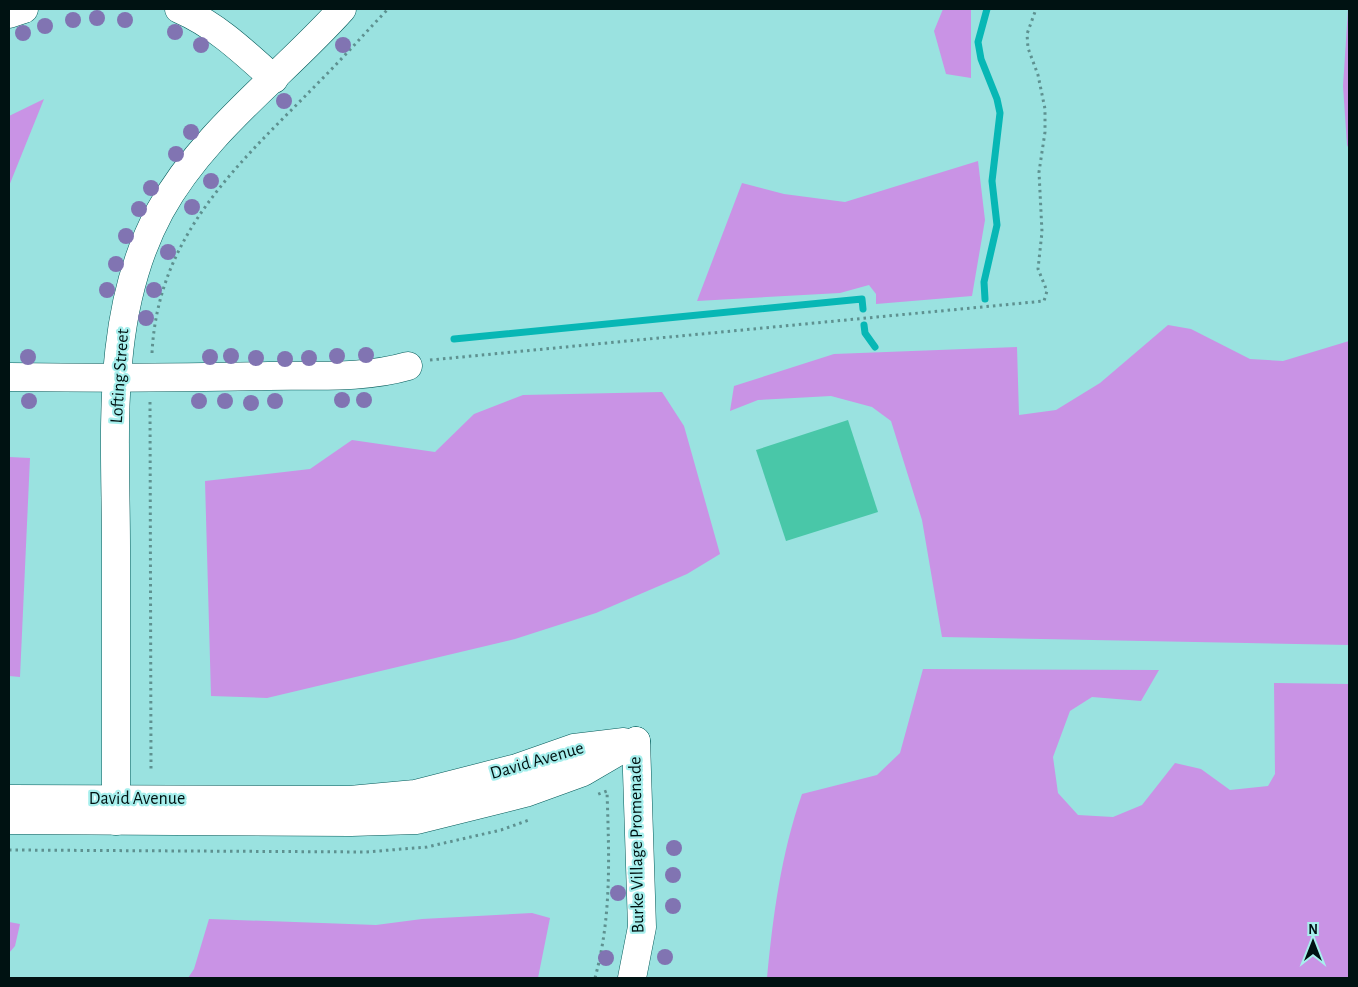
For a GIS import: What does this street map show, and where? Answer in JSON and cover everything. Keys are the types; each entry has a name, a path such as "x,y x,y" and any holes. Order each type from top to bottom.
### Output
{"street":[{"path":"9,14 24,9"},
{"path":"179,9 205,22 229,39 274,79"},
{"name":"Lofting Street","path":"116,810 117,378 121,330 131,285 143,248 161,211 184,176 210,143 342,9"},
{"path":"9,377 117,378 345,374 383,372 408,366"},
{"name":"David Avenue","path":"9,799 116,810 350,822 417,820 525,793 582,772 636,741"},
{"name":"Burke Village Promenade","path":"632,978 642,926 636,741"},
{"name":"David Avenue","path":"9,820 116,810"}],"path":[{"path":"153,342 167,279 185,237 212,196 247,154 388,9"},
{"path":"434,359 1044,301 1047,291 1038,268 1042,232 1039,172 1045,132 1045,109 1038,74 1028,48 1027,34 1036,9"},
{"path":"150,411 151,772"},
{"path":"595,978 602,954 609,893 607,791"},
{"path":"9,850 150,852"}],"shaded area":[{"path":"943,9 971,9 971,78 946,74 934,31"},
{"path":"1348,9 1349,149 1347,145 1343,86"},
{"path":"44,99 9,186 9,116"},
{"path":"978,161 985,220 972,296 876,304 876,294 869,285 840,293 697,301 742,183 784,194 845,202"},
{"path":"1168,325 1191,329 1250,359 1283,361 1349,341 1349,645 942,637 922,520 891,421 872,407 831,396 758,400 730,411 734,386 834,354 1017,347 1019,415 1056,410 1100,383"},
{"path":"662,392 684,426 720,554 687,574 596,613 515,639 267,698 211,696 205,481 310,469 352,440 435,452 474,414 523,395"},
{"path":"9,457 30,458 20,677 9,676"},
{"path":"923,669 1159,670 1141,701 1092,697 1070,711 1053,757 1058,793 1078,815 1113,817 1142,805 1175,763 1201,769 1230,790 1268,786 1275,774 1274,683 1349,684 1349,978 767,978 783,862 802,794 877,775 900,753"},
{"path":"532,913 550,918 538,978 188,978 194,969 209,919 376,925 422,919"},
{"path":"9,922 20,924 15,946 9,953"}],"building":[{"path":"848,420 878,512 786,541 756,450"}],"waterway":[{"path":"985,299 984,282 997,225 992,181 1000,113 997,99 981,59 978,42 987,9"},
{"path":"454,339 862,299 863,309"},
{"path":"864,325 865,333 875,347"}]}
